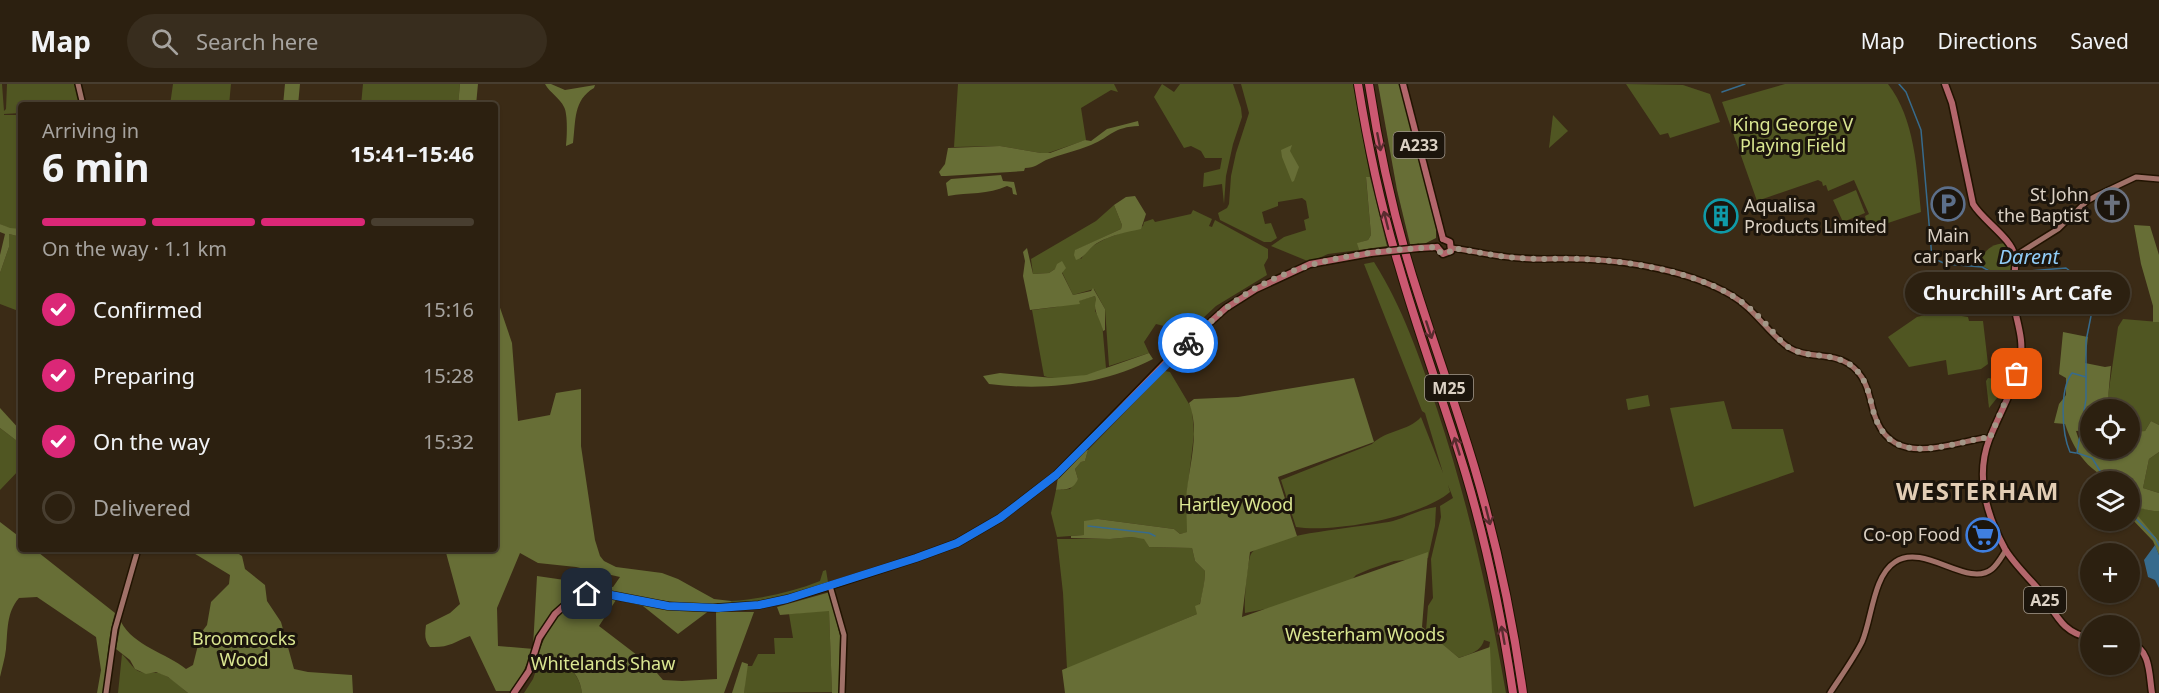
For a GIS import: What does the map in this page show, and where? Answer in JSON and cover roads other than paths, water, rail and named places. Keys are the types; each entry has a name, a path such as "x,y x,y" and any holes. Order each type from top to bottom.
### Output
{"highway":[{"name":"M25","path":"1359,84 1370,150 1392,243 1481,530 1498,606 1513,693"},
{"name":"M25","path":"1369,84 1384,170 1406,255 1470,453 1491,527 1510,614 1523,693"}],"main road":[{"name":"A233","path":"1403,84 1443,239"},
{"path":"1945,84 1952,103 1973,204 1982,217 2010,245 2015,256"},
{"path":"1443,239 1449,241 1452,248 1449,253 1444,254 1437,247 1443,239"},
{"path":"514,693 529,671 539,638 555,614 574,597 587,594 611,595 668,606 718,608 768,603 831,585 957,543 1000,518 1056,475 1167,361 1226,308 1256,289 1310,264 1371,253 1437,247"},
{"name":"A25","path":"2015,256 2013,299 2022,344 2021,359 1989,440 1983,467 1983,492 2006,550 2040,592 2061,623 2074,634 2080,636"},
{"path":"2140,649 2145,654 2152,693"}],"street":[{"path":"78,84 82,102"},
{"path":"2015,256 2058,229 2087,201 2098,195 2136,177 2159,179"},
{"path":"1452,248 1520,258 1584,259 1629,264 1698,279 1744,303 1787,346 1799,352 1850,364 1865,382 1879,429 1895,443 1927,450 1984,438 1989,440"},
{"path":"1830,693 1860,645 1883,575 1892,564 1902,558 1919,557 1980,574 1991,569 2006,550"},
{"path":"106,693 115,629 137,552"},
{"path":"831,585 844,635 842,693"}],"water":[{"path":"2155,545 2159,555 2159,588 2155,580 2148,577 2144,560"}],"waterway":[{"path":"1722,92 1745,84"},
{"name":"Darent","path":"1899,84 1906,92 1921,130 1932,258 1946,264 1982,267 1995,274 2012,273"},
{"name":"Darent","path":"2016,272 2066,268 2091,287 2095,296 2086,341 2086,399 2077,453 2092,458 2100,471"},
{"path":"2076,453 2070,452 2065,434 2063,412 2065,390 2072,373 2086,377"},
{"name":"Darent","path":"2140,523 2155,538 2159,546"},
{"path":"1088,526 1149,533 1155,536"}],"place":[{"name":"Main car park","path":"1948,204"},
{"name":"St John the Baptist","path":"2112,205"},
{"name":"Aqualisa Products Limited","path":"1721,216"},
{"name":"Churchill's Art Cafe","path":"2017,374"},
{"name":"Co-op Food","path":"1983,535"}],"district":[{"name":"WESTERHAM","path":"1978,492"}],"park label":[{"name":"King George V Playing Field","path":"1793,135"},
{"name":"Hartley Wood","path":"1236,505"},
{"name":"Westerham Woods","path":"1365,635"},
{"name":"Broomcocks Wood","path":"244,649"},
{"name":"Whitelands Shaw","path":"603,664"}]}
